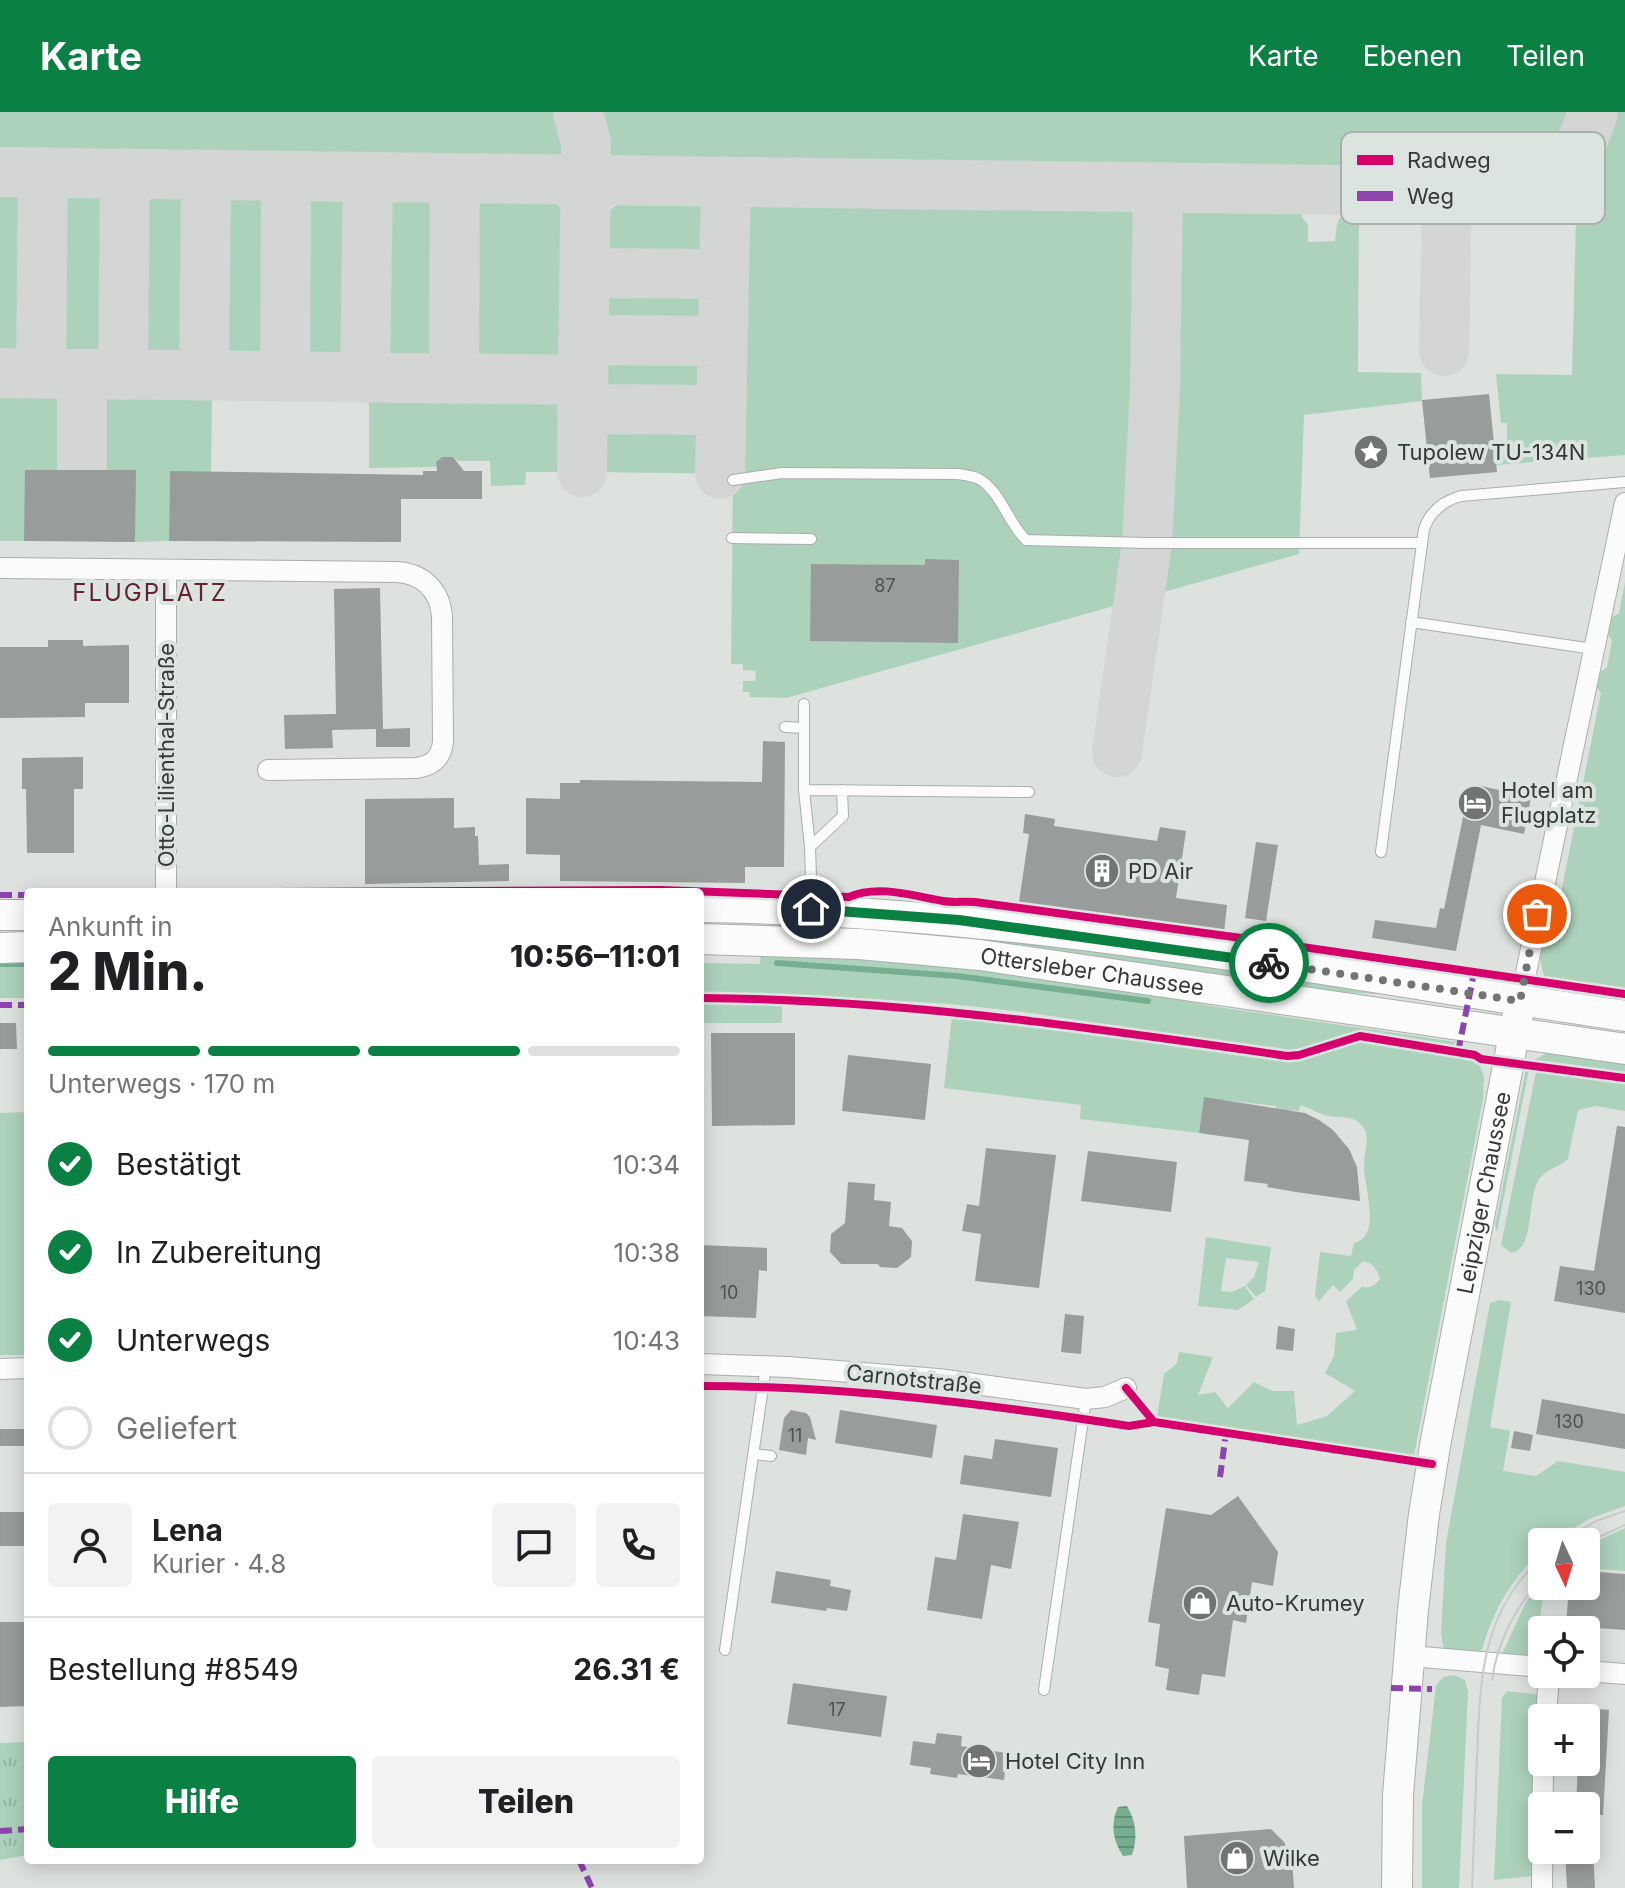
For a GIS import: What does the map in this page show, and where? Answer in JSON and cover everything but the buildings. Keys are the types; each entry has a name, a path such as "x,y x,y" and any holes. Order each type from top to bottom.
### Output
{"main road":[{"name":"Ottersleber Chaussee","path":"704,907 811,909 1034,928 1625,1016"},
{"path":"0,915 24,915"},
{"name":"Ottersleber Chaussee","path":"704,939 859,944 968,953 1625,1049"},
{"path":"0,948 24,947"},
{"name":"Leipziger Chaussee","path":"1397,1888 1398,1795 1418,1564 1432,1464 1520,1001"}],"street":[{"name":"Leipziger Chaussee","path":"1520,1001 1625,503"},
{"path":"0,568 403,572 420,578 437,595 442,616 443,742 436,761 415,768 268,770"},
{"name":"Otto-Lilienthal-Straße","path":"166,570 166,888"},
{"name":"Carnotstraße","path":"704,1364 938,1379 1086,1399 1105,1397 1126,1388"},
{"path":"0,1369 24,1368"},
{"path":"1410,1656 1528,1666"},
{"path":"1600,1672 1625,1674"},
{"path":"1542,1888 1543,1776"}],"lane":[{"path":"733,480 782,473 958,474 979,479 997,498 1014,529 1026,540 1422,543"},
{"path":"1381,852 1422,543 1425,525 1432,514 1456,497 1625,482"},
{"path":"732,538 811,539"},
{"path":"1411,622 1593,649"},
{"path":"804,704 804,790 810,847 811,909"},
{"path":"785,727 804,728"},
{"path":"804,790 1029,792"},
{"path":"810,847 843,816 842,790"},
{"path":"725,1650 766,1366"},
{"path":"1044,1690 1086,1399"},
{"path":"754,1454 771,1456"}],"green space":[{"path":"0,112 1572,112 1563,132 1341,132 1341,170 603,160 598,154 597,143 576,143 576,154 570,159 0,151"},
{"path":"1616,112 1625,112 1625,455 1496,465 1494,441 1507,440 1507,423 1501,423 1496,374 1572,375 1576,224 1605,224 1605,143"},
{"path":"0,192 191,196 189,361 0,358"},
{"path":"220,195 273,196 272,363 217,362"},
{"path":"301,197 354,199 353,364 299,363"},
{"path":"381,198 440,198 439,365 380,364"},
{"path":"468,199 555,201 565,214 571,237 569,365 466,364"},
{"path":"628,202 1157,211 1302,210 1302,217 1308,225 1308,242 1335,241 1341,216 1341,224 1359,224 1358,372 1421,373 1422,401 1304,415 1299,554 786,698 750,697 749,692 743,692 743,681 755,681 756,671 743,670 743,664 731,664 733,474 596,472 601,229 610,210"},
{"path":"0,387 212,390 211,473 170,472 169,541 135,542 135,471 26,470 24,541 0,541"},
{"path":"369,391 568,394 567,472 526,472 525,485 491,486 490,461 458,461 453,457 442,457 436,462 436,467 369,468"},
{"path":"1625,582 1625,991 1545,980 1540,959 1544,936 1554,928 1601,693 1596,686 1599,673 1607,667 1612,641 1607,632 1610,619 1619,613"},
{"path":"824,922 1060,943 1461,1006 1380,994 1316,991 752,926"},
{"path":"761,949 967,963 1205,1005 1456,1042 1452,1047 1360,1033 1294,1052 951,1004 785,994 704,993 704,963 760,964"},
{"path":"0,957 24,957 24,998 0,998"},
{"path":"704,1003 782,1003 782,1023 704,1023"},
{"path":"952,1015 1297,1062 1359,1040 1466,1057 1480,1066 1484,1077 1483,1099 1414,1455 1157,1417 1164,1374 1177,1363 1179,1352 1213,1357 1198,1395 1215,1392 1228,1408 1254,1382 1272,1391 1294,1391 1297,1425 1327,1416 1355,1391 1325,1373 1334,1356 1336,1333 1357,1330 1346,1301 1362,1287 1370,1287 1380,1279 1372,1265 1363,1261 1354,1270 1353,1279 1340,1292 1333,1285 1319,1301 1315,1296 1320,1252 1351,1256 1354,1243 1363,1239 1368,1231 1370,1209 1364,1173 1367,1136 1359,1123 1300,1105 1299,1111 1292,1110 1291,1114 1276,1113 1276,1106 1204,1098 1199,1133 1080,1119 1081,1105 944,1088"},
{"path":"1551,1051 1625,1058 1625,1074 1534,1060"},
{"path":"1526,1069 1529,1069 1497,1232 1495,1225"},
{"path":"1543,1069 1625,1081 1625,1111 1596,1106 1578,1110 1568,1159 1538,1181 1524,1243 1519,1250 1511,1253 1501,1245 1536,1072"},
{"path":"24,1112 24,1355 0,1355 0,1113"},
{"path":"1206,1237 1271,1247 1265,1291 1256,1297 1246,1285 1254,1277 1259,1262 1226,1258 1221,1291 1232,1292 1245,1286 1254,1299 1238,1310 1198,1306"},
{"path":"1499,1300 1511,1302 1490,1427 1510,1431 1503,1471 1536,1476 1558,1461 1625,1472 1625,1506 1574,1528 1528,1528 1528,1565 1504,1597 1481,1653 1444,1650 1441,1633 1446,1543 1490,1303"},
{"path":"1625,1528 1625,1571 1600,1569 1600,1540"},
{"path":"1542,1600 1541,1616 1528,1616 1528,1656 1502,1654 1526,1602"},
{"path":"1454,1675 1465,1680 1468,1691 1459,1888 1422,1888 1422,1805 1436,1686 1443,1677"},
{"path":"1507,1691 1541,1695 1540,1704 1528,1704 1528,1776 1535,1776 1534,1792 1528,1792 1528,1864 1534,1864 1534,1876 1494,1880 1502,1698"},
{"path":"24,1742 24,1856 0,1860 0,1743"}],"shaded area":[{"path":"1127,1806 1134,1824 1135,1842 1132,1855 1123,1856 1113,1826 1118,1807"}],"waterway":[{"path":"777,963 957,976 1148,1001"},
{"path":"0,964 24,964"}],"taxiway":[{"path":"578,112 586,143 582,472"},
{"path":"1586,132 1593,112"},
{"path":"0,172 1341,190"},
{"path":"41,374 43,172"},
{"path":"123,375 125,173"},
{"path":"204,376 206,175"},
{"path":"285,377 286,176"},
{"path":"365,378 368,177"},
{"path":"454,379 455,178"},
{"path":"720,474 726,182"},
{"path":"1117,752 1147,543 1155,388 1158,188"},
{"path":"1444,351 1446,224"},
{"path":"584,273 724,274"},
{"path":"583,340 723,341"},
{"path":"0,373 583,380"},
{"path":"82,374 82,470"},
{"path":"582,409 721,410"}],"tram line":[{"path":"1584,1528 1625,1511"},
{"path":"1600,1537 1625,1525"},
{"path":"1472,1888 1480,1703 1487,1650 1506,1602 1528,1572"},
{"path":"1492,1680 1498,1652 1509,1625 1528,1595"}],"marked path":[{"path":"0,895 24,895"},
{"path":"1458,1052 1474,973"},
{"path":"0,1005 24,1005"},
{"path":"1220,1477 1226,1433"},
{"path":"1391,1688 1432,1689"},
{"path":"0,1831 24,1829"},
{"path":"581,1864 592,1888"}],"cycle path":[{"path":"704,892 849,897 884,891 947,902 975,902 1234,937 1625,994"},
{"path":"704,998 921,1009 1288,1056 1360,1036 1475,1055 1481,1059 1625,1078"},
{"path":"704,1386 808,1389 915,1398 1129,1426 1154,1422"},
{"path":"1126,1388 1154,1422 1432,1464"}],"way so far":[{"path":"1269,963 1520,1001 1537,914"}],"place":[{"name":"Tupolew TU-134N","path":"1371,452"},
{"name":"Hotel am Flugplatz","path":"1475,803"},
{"name":"PD Air","path":"1102,871"},
{"name":"Auto-Krumey","path":"1200,1603"},
{"name":"Hotel City Inn","path":"979,1761"},
{"name":"Wilke","path":"1237,1858"}],"district":[{"name":"FLUGPLATZ","path":"150,593"}],"route":[{"path":"811,909 1034,928 1269,963"}]}
